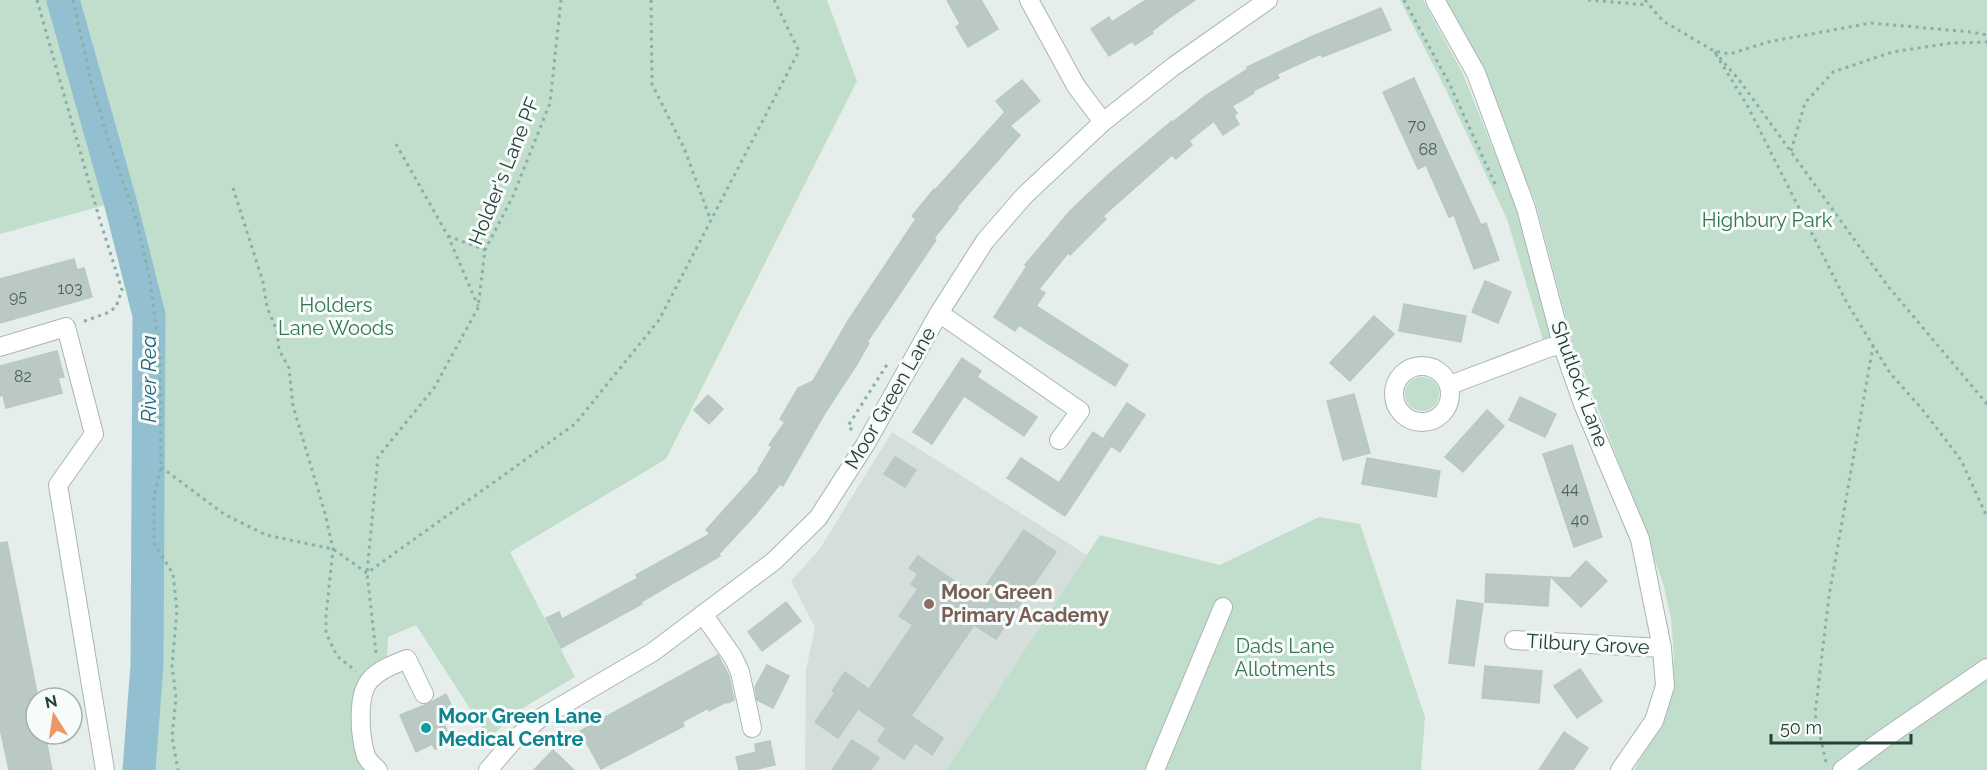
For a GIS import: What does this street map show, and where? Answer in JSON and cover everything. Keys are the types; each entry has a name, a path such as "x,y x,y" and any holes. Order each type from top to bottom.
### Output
{"street":[{"path":"1029,0 1076,86 1103,122"},
{"name":"Moor Green Lane","path":"488,770 513,741 539,719 652,652 774,561 818,518 865,445 939,313 985,241 1025,195 1103,122 1174,66 1268,0"},
{"name":"Shutlock Lane","path":"1435,0 1476,74 1526,208 1562,344 1583,404 1640,539 1662,648 1665,686 1654,721 1620,770"},
{"path":"939,313 1080,411 1059,440"},
{"path":"0,347 66,327 94,434 58,485 105,770"},
{"path":"1450,385 1562,344"},
{"path":"1155,770 1222,607"},
{"path":"703,614 733,657 740,672 752,728"},
{"name":"Tilbury Grove","path":"1514,640 1662,648"},
{"path":"378,770 367,758 362,738 360,713 363,695 373,677 407,659 424,694"},
{"path":"1842,770 1987,668"}],"path":[{"path":"36,0 122,290 116,307 107,313 66,327"},
{"path":"73,0 91,81 108,139 137,222 150,280 160,359 161,467 154,497 154,543 173,574 177,610 172,665 176,698 172,737 178,770"},
{"name":"Holder's Lane PF","path":"373,677 367,573 378,457 434,388 478,308 485,250 513,196 550,103 561,0"},
{"path":"651,0 652,84 684,148 710,218"},
{"path":"161,467 224,514 266,535 333,549 367,573 575,424 659,320 710,218 799,51 774,0"},
{"path":"1404,0 1450,85 1499,191"},
{"path":"1588,0 1648,5"},
{"path":"1645,0 1663,21 1714,51 1740,81 1887,285 1987,404"},
{"path":"1714,51 1730,54 1768,42 1870,23 1987,35"},
{"path":"1791,151 1804,103 1833,72 1892,52 1951,43 1987,42"},
{"path":"1714,51 1747,105 1842,293 1873,346 1890,373 1922,409 1961,460 1987,517"},
{"path":"396,144 448,236 478,308"},
{"path":"232,188 263,282 267,306 277,331 279,350 289,368 293,406 325,513 333,549 326,633 337,656 373,677"},
{"path":"448,236 485,250"},
{"path":"1827,770 1815,714 1829,596 1873,346"}],"shaded area":[{"name":"Moor Green Primary Academy","path":"892,432 1087,555 946,770 805,770 806,670 815,627 791,581 819,550"}],"green space":[{"name":"Holders Lane Woods","path":"0,0 827,0 857,81 666,459 510,552 575,677 526,706 489,738 416,625 388,637 387,665 360,681 371,770 139,770 147,665 149,315 120,201 0,234"},
{"path":"1400,0 1423,0 1463,74 1516,206 1552,339 1543,340 1507,219 1445,88"},
{"name":"Highbury Park","path":"1444,0 1987,0 1987,770 1634,770 1666,715 1674,658 1671,618 1663,583 1572,341 1535,201 1482,74"},
{"path":"1422,377 1434,382 1439,394 1434,406 1422,411 1410,406 1405,394 1410,382"},
{"name":"Dads Lane Allotments","path":"1319,517 1360,524 1425,717 1421,770 946,770 1100,535 1220,565"}],"building":[{"path":"947,0 981,0 998,29 968,47 956,27 960,24"},
{"path":"1146,0 1195,0 1135,45 1132,41 1109,56 1091,29 1109,17 1112,22"},
{"path":"1381,8 1391,30 1322,57 1321,54 1277,74 1279,78 1253,91 1254,93 1232,106 1237,113 1234,116 1239,124 1223,135 1214,121 1189,141 1192,145 1176,159 1172,155 1103,216 1106,219 1070,255 1068,253 1039,289 1045,293 1036,306 1128,365 1115,386 1019,325 1015,331 994,317 1027,266 1025,265 1070,211 1109,174 1172,121 1205,96 1248,69 1247,67"},
{"path":"1414,78 1481,225 1486,223 1499,260 1474,269 1454,215 1449,217 1426,165 1418,169 1383,92"},
{"path":"1022,80 1040,101 1010,126 1020,135 957,207 934,238 936,240 867,342 869,343 857,364 825,413 783,486 780,484 719,554 720,556 641,602 642,604 561,648 546,618 559,612 562,619 638,578 636,575 710,534 706,530 759,471 772,447 769,445 785,422 780,419 798,388 813,381 848,321 916,219 912,216 1005,112 996,101"},
{"path":"74,259 77,270 84,268 92,297 0,323 0,279"},
{"path":"1485,281 1511,292 1498,323 1472,312"},
{"path":"1404,304 1466,316 1461,342 1399,331"},
{"path":"1374,316 1394,334 1350,381 1330,363"},
{"path":"57,351 64,377 58,378 62,393 6,408 3,395 0,396 0,366"},
{"path":"962,358 981,371 977,377 1037,417 1024,436 964,396 932,444 913,432"},
{"path":"1354,394 1370,453 1343,460 1327,401"},
{"path":"708,395 723,409 709,424 694,410"},
{"path":"1520,397 1556,414 1545,437 1509,420"},
{"path":"1127,403 1145,415 1120,452 1111,446 1065,516 1007,478 1021,458 1059,483 1093,432 1103,439"},
{"path":"1487,410 1504,426 1463,472 1445,457"},
{"path":"1572,445 1602,537 1574,547 1543,454"},
{"path":"895,457 916,470 905,487 884,474"},
{"path":"1367,458 1440,471 1436,497 1362,484"},
{"path":"1024,530 1056,552 996,639 974,625 911,716 943,738 932,755 915,743 904,759 878,741 886,728 858,709 838,738 815,722 835,693 832,691 845,672 869,689 913,625 899,616 918,589 911,584 918,574 909,568 918,556 978,597"},
{"path":"7,542 36,686 24,686 24,746 47,746 52,770 9,770 0,728 0,543"},
{"path":"1586,561 1607,581 1581,607 1551,577 1570,578"},
{"path":"1486,574 1550,577 1548,606 1485,602"},
{"path":"1457,600 1483,604 1474,666 1449,663"},
{"path":"786,602 801,621 762,651 748,632"},
{"path":"718,655 729,676 734,700 709,711 708,708 682,722 684,726 601,769 580,731"},
{"path":"767,665 789,676 773,708 757,700 755,687"},
{"path":"1485,666 1542,671 1539,703 1482,698"},
{"path":"1580,669 1602,701 1577,718 1554,686"},
{"name":"Moor Green Lane Medical Centre","path":"446,694 452,707 439,713 452,741 435,749 432,744 416,752 400,715"},
{"path":"1564,732 1588,748 1573,770 1539,770"},
{"path":"852,740 879,758 871,770 832,770"},
{"path":"770,741 775,765 739,770 736,757 756,752 755,744"},
{"path":"553,750 574,770 534,770"}],"waterway":[{"name":"River Rea","path":"63,0 120,201 149,315 147,665 139,770"}],"place":[{"name":"Moor Green Primary Academy","path":"929,604"},
{"name":"Moor Green Lane Medical Centre","path":"426,728"}]}
